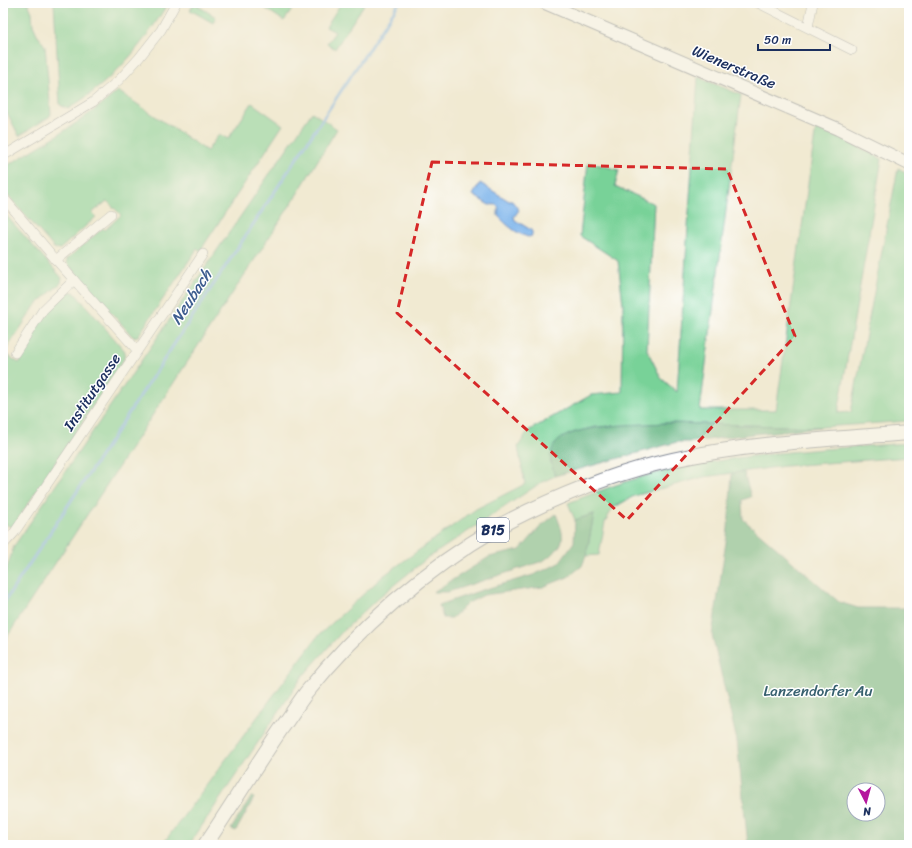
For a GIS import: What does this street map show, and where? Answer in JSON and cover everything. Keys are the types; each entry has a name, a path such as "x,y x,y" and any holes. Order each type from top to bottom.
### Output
{"main road":[{"name":"B15","path":"205,845 257,765 306,694 348,646 398,598 444,562 499,526 584,487 628,472 672,460 732,449 809,440 909,433"}],"street":[{"path":"3,156 93,102 119,80 161,30 176,3"},
{"name":"Wienerstraße","path":"545,3 838,129 909,164"},
{"path":"758,3 852,50"},
{"path":"808,27 813,3"},
{"path":"3,197 56,260 137,350"},
{"path":"56,260 111,214"},
{"name":"Institutgasse","path":"3,545 14,534 203,254"},
{"path":"15,353 43,310 74,280"}],"highlighted area":[{"path":"432,162 727,169 795,336 627,520 397,313"}],"green space":[{"path":"3,3 28,3 32,12 33,25 45,46 51,114 49,117 19,136 3,105"},
{"path":"54,3 168,3 148,34 125,62 99,87 68,109 60,105"},
{"path":"195,3 200,3 198,6 216,17 213,23 190,10"},
{"path":"257,3 293,3 295,6 284,21"},
{"path":"341,3 365,3 335,49 327,43 335,32 326,27"},
{"path":"698,77 741,95 700,410 776,410 816,127 834,134 882,159 838,413 851,412 898,168 909,174 909,421 822,427 667,423 595,427 572,433 550,461 555,476 542,482 425,560 378,598 341,633 302,677 189,845 162,845 317,637 383,576 476,509 525,484 518,447 528,431 591,395 622,392 623,304 618,261 580,236 588,162 619,170 615,186 654,204 647,350 661,378 677,392"},
{"path":"118,91 207,151 219,134 228,139 252,103 283,125 200,251 197,249 138,336 133,337 67,263 67,259 103,228 105,230 121,215 107,201 92,213 96,217 60,249 55,249 3,190 3,168 77,122"},
{"path":"312,112 337,129 293,201 3,643 3,576 14,546"},
{"path":"3,212 62,278 61,283 35,306 4,353 19,363 31,344 27,341 46,312 69,292 74,292 125,351 124,359 12,528 6,524 3,528"},
{"path":"667,423 822,427 693,442 677,442 555,476 551,463 552,450 557,442 566,436 578,431 593,428"},
{"path":"909,443 909,457 785,466 704,477 634,496 613,508 605,522 599,555 586,556 594,514 575,520 568,503 634,479 688,466 750,456 845,447"},
{"name":"Lanzendorfer Au","path":"744,472 751,497 742,500 743,519 839,602 858,608 909,608 909,845 748,845 737,741 712,635 728,528 732,473"},
{"path":"556,514 561,530 562,541 560,546 543,561 448,592 433,592 489,557 520,550 541,526"},
{"path":"594,514 586,556 582,566 568,577 543,587 484,595 468,603 452,618 443,618 439,605 533,575 558,564 574,542 575,520"},
{"path":"252,796 254,798 236,831 231,829"}],"water":[{"path":"480,183 509,201 512,201 519,210 514,217 515,220 531,230 532,236 528,237 515,231 498,216 497,205 489,205 473,195"}],"waterway":[{"name":"Neubach","path":"3,604 399,3"}]}
